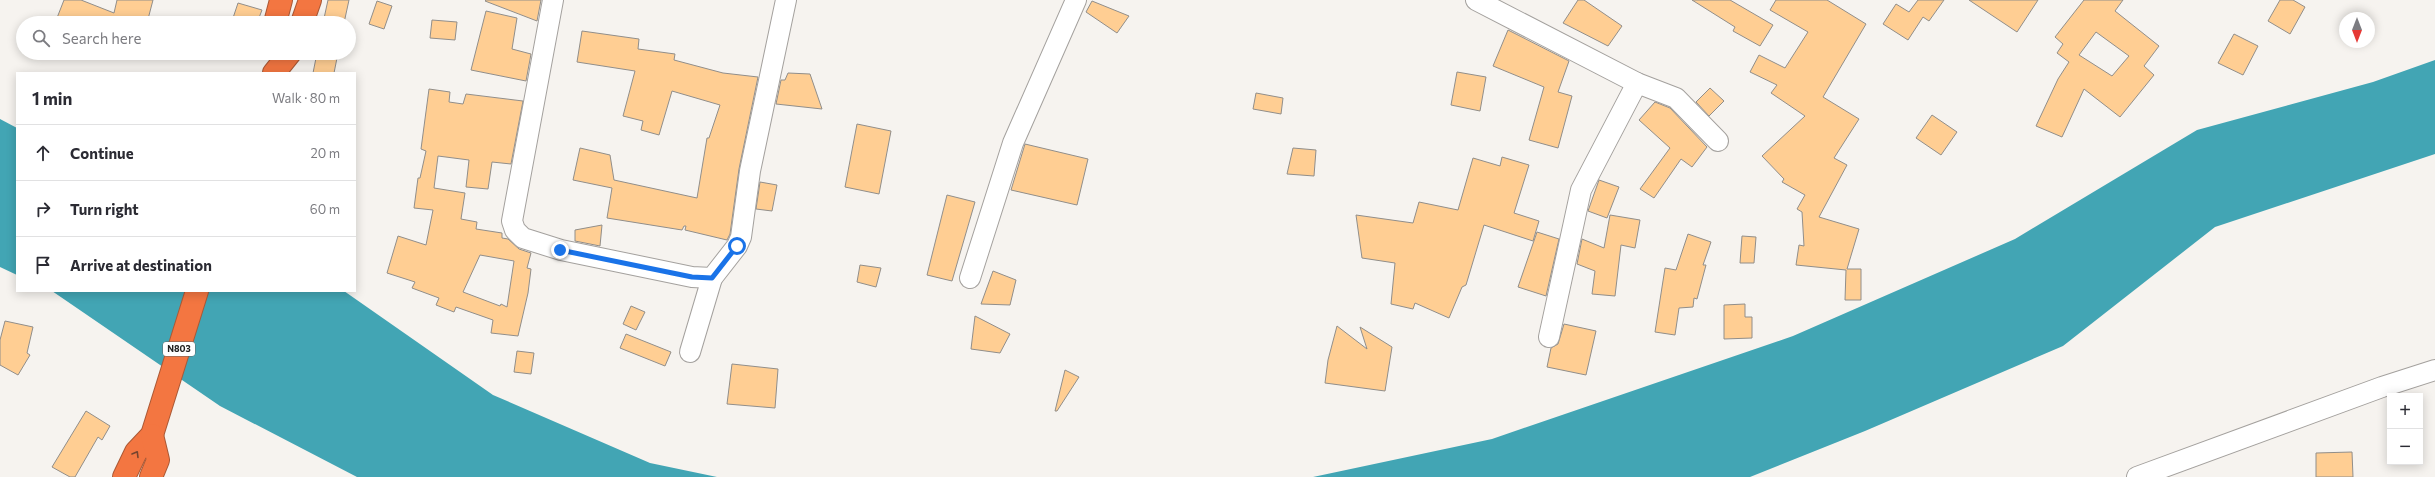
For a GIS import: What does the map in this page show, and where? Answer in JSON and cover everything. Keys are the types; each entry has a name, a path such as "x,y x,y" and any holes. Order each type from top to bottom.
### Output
{"highway":[{"path":"277,16 281,0"},
{"path":"304,16 310,0"},
{"path":"268,72 269,60"},
{"path":"275,72 284,60"},
{"name":"N803","path":"124,477 136,452 152,435 197,292"},
{"path":"151,477 158,460 152,435"}],"street":[{"path":"553,0 512,221 515,230 523,238 560,250 692,277 712,278"},
{"path":"690,352 712,278 737,246 740,237 750,171 786,0"},
{"path":"970,278 1013,142 1076,0"},
{"path":"1476,0 1637,83 1676,98 1718,141"},
{"path":"1549,337 1581,190 1637,83"},
{"path":"2137,477 2382,387 2435,370"}],"water":[{"path":"2435,60 2435,154 2215,227 2063,346 1865,431 1750,477 1313,477 1492,439 1793,336 2015,239 2197,130 2373,82"},
{"path":"0,119 16,127 16,275 0,267"},
{"path":"53,292 345,292 493,395 650,463 717,477 357,477 220,406"}],"building":[{"path":"64,0 81,0 114,13 117,0 153,0 149,16 58,16"},
{"path":"328,0 349,0 346,16 325,16"},
{"path":"541,0 537,21 485,1"},
{"path":"1578,0 1584,0 1622,26 1608,46 1563,23"},
{"path":"1692,0 1730,0 1773,25 1760,46 1733,31 1735,27"},
{"path":"1776,0 1827,0 1866,24 1823,97 1859,119 1834,158 1847,165 1819,217 1859,229 1847,269 1861,269 1861,300 1845,300 1846,270 1796,265 1799,245 1804,246 1802,212 1797,209 1805,195 1782,182 1784,179 1762,156 1805,116 1771,93 1777,85 1750,72 1759,55 1785,68 1808,32 1770,10"},
{"path":"1918,0 1944,0 1929,21 1923,17 1908,40 1883,24 1896,4 1909,12"},
{"path":"1969,0 2038,0 2017,32"},
{"path":"2084,0 2123,0 2115,11 2159,46 2144,66 2154,75 2120,117 2084,89 2062,137 2036,126 2058,79 2069,62 2057,53 2063,44 2055,37","holes":["2096,32 2129,56 2112,76 2079,55"]},
{"path":"2280,0 2293,0 2305,7 2290,34 2268,21"},
{"path":"377,1 392,6 384,29 369,24"},
{"path":"1092,1 1129,16 1117,33 1086,12"},
{"path":"238,3 262,10 260,16 234,16"},
{"path":"486,11 517,18 512,49 531,54 526,81 471,70"},
{"path":"432,20 457,22 455,40 430,38"},
{"path":"1508,30 1569,61 1558,92 1572,96 1558,148 1529,140 1544,87 1493,66"},
{"path":"582,31 639,39 638,49 675,54 674,60 723,73 758,77 739,169 730,234 727,240 685,230 686,226 684,226 682,230 607,218 612,188 573,180 580,148 610,155 614,180 697,198 707,138 709,138 720,105 672,91 659,135 641,130 643,121 623,116 635,71 577,62"},
{"path":"2234,34 2258,46 2243,75 2218,63"},
{"path":"316,60 337,60 334,72 313,72"},
{"path":"1457,72 1486,77 1480,111 1451,105"},
{"path":"788,73 810,74 822,109 776,104 781,80 785,80"},
{"path":"1710,88 1724,101 1709,116 1696,102"},
{"path":"429,89 450,92 449,102 463,104 466,94 523,101 511,164 492,162 488,189 466,187 469,160 438,156 434,188 465,193 461,219 477,222 476,229 502,233 502,238 508,239 519,249 531,253 527,268 531,269 528,293 518,336 491,333 493,320 456,307 454,312 436,305 439,298 412,288 415,282 387,273 398,236 426,245 433,210 414,208 418,178 420,178 426,151 421,149","holes":["480,255 514,261 507,307 501,304 500,306 463,292"]},
{"path":"1256,93 1283,98 1281,114 1253,109"},
{"path":"1655,102 1670,108 1707,147 1692,167 1681,159 1654,198 1640,189 1670,148 1639,120"},
{"path":"1932,115 1957,132 1941,155 1916,138"},
{"path":"857,124 891,131 879,194 845,187"},
{"path":"1025,144 1088,159 1077,205 1011,190"},
{"path":"1293,148 1316,150 1314,176 1287,174"},
{"path":"1502,157 1529,165 1514,213 1539,221 1533,241 1484,225 1466,285 1462,287 1449,318 1415,303 1413,309 1391,304 1395,263 1362,258 1356,215 1413,223 1419,202 1458,210 1473,158 1500,166"},
{"path":"1599,180 1619,187 1607,218 1588,211"},
{"path":"760,182 777,185 772,211 756,209"},
{"path":"947,195 975,202 952,281 927,275"},
{"path":"1610,215 1640,220 1635,248 1621,245 1615,296 1592,294 1595,271 1577,264 1582,239 1604,248"},
{"path":"602,225 600,246 575,241 575,230"},
{"path":"1537,232 1559,239 1546,296 1518,287"},
{"path":"1688,234 1711,242 1703,265 1706,265 1697,299 1694,298 1693,307 1679,308 1675,335 1655,332 1665,268 1676,270"},
{"path":"1742,236 1756,237 1754,263 1740,263"},
{"path":"860,265 881,268 876,287 857,282"},
{"path":"993,271 1016,280 1010,305 981,304"},
{"path":"1745,304 1745,317 1752,317 1752,338 1724,339 1724,305"},
{"path":"631,306 645,312 636,330 623,324"},
{"path":"975,316 1010,334 1000,353 971,349"},
{"path":"5,321 33,327 27,353 30,355 18,375 0,365 0,340"},
{"path":"1564,324 1596,331 1586,375 1547,367 1551,348 1558,344"},
{"path":"1337,326 1367,349 1360,327 1392,347 1385,391 1325,383 1328,360"},
{"path":"626,334 671,352 665,366 620,348"},
{"path":"517,351 534,353 531,374 514,372"},
{"path":"732,364 778,369 775,408 727,404"},
{"path":"1065,370 1079,377 1057,411 1055,411"},
{"path":"86,411 110,426 102,440 98,437 75,477 70,477 52,467"},
{"path":"2352,452 2353,477 2316,477 2316,453"}],"route":[{"path":"560,250 692,277 712,278 731,251 737,246"}]}
